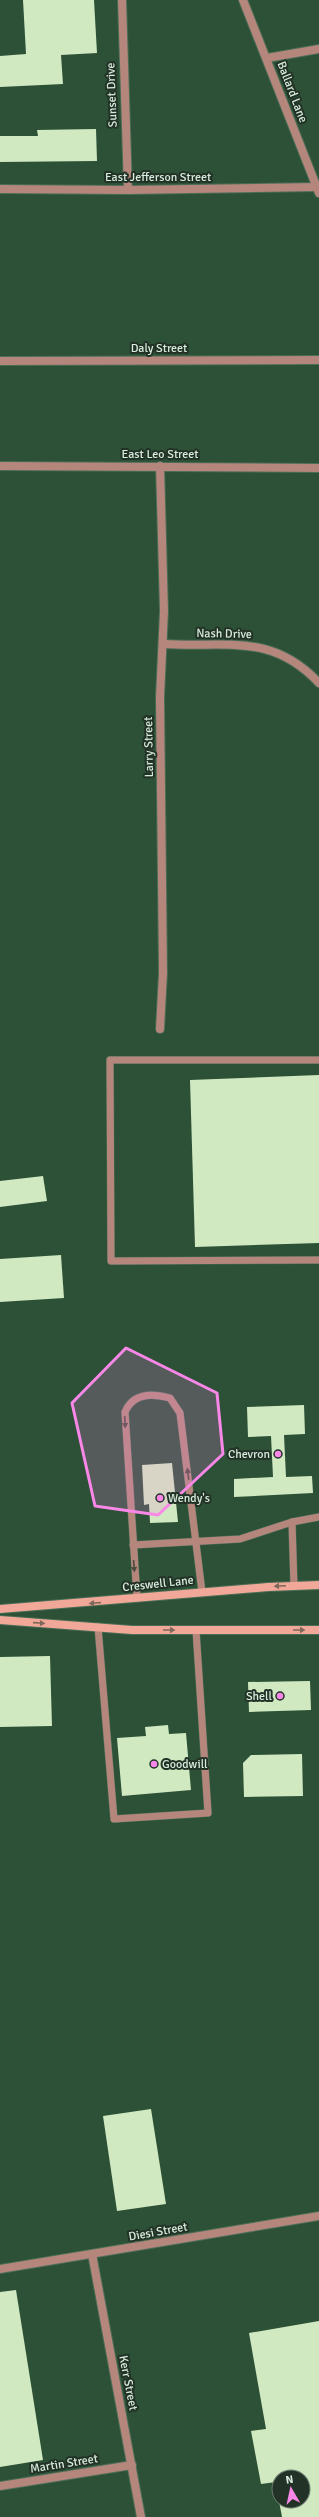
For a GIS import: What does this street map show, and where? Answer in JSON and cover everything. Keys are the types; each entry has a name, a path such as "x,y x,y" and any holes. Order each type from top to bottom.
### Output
{"main road":[{"name":"Creswell Lane","path":"0,1609 202,1592 319,1585"},
{"path":"0,1620 98,1627 196,1630 319,1630"}],"street":[{"name":"Sunset Drive","path":"122,0 128,190"},
{"name":"Ballard Lane","path":"242,0 318,190"},
{"path":"266,58 319,49"},
{"name":"East Jefferson Street","path":"0,189 318,190"},
{"name":"Daly Street","path":"0,361 319,360"},
{"name":"East Leo Street","path":"0,466 319,468"},
{"name":"Larry Street","path":"160,466 164,644 160,697 163,973 160,1029"},
{"name":"Nash Drive","path":"164,644 243,645 265,648 285,656 303,668 319,684"},
{"name":"Diesi Street","path":"0,2269 319,2216"},
{"name":"Kerr Street","path":"92,2254 141,2517"},
{"name":"Martin Street","path":"0,2486 132,2465"}],"lane":[{"path":"319,1060 110,1060 111,1261 319,1260"},
{"path":"137,1598 125,1412 129,1403 142,1395 157,1394 170,1398 180,1413 202,1592"},
{"path":"133,1545 240,1539 292,1522 319,1517"},
{"path":"292,1522 294,1586"},
{"path":"98,1627 114,1819 208,1813 196,1630"}],"highlighted area":[{"path":"126,1348 217,1393 223,1454 158,1515 95,1506 72,1403"}],"building":[{"path":"23,0 94,0 97,53 61,55 63,84 0,87 0,56 26,54"},
{"path":"96,129 97,161 0,162 0,136 38,136 37,130"},
{"path":"319,1075 319,1243 195,1247 190,1080"},
{"path":"43,1176 47,1201 0,1207 0,1181"},
{"path":"61,1255 64,1298 0,1302 0,1259"},
{"path":"304,1405 305,1434 284,1435 286,1477 312,1476 313,1493 234,1497 234,1479 273,1477 271,1436 248,1437 247,1407"},
{"name":"Wendy's","path":"172,1463 178,1522 150,1523 149,1504 144,1505 142,1465"},
{"path":"50,1656 52,1726 0,1727 0,1657"},
{"name":"Shell","path":"310,1681 311,1710 249,1712 248,1682"},
{"name":"Goodwill","path":"168,1725 169,1734 186,1733 191,1790 122,1796 117,1738 146,1736 145,1727"},
{"path":"302,1754 303,1796 244,1797 243,1763 251,1755"},
{"path":"151,2109 166,2204 117,2211 103,2116"},
{"path":"16,2290 43,2460 0,2467 0,2292"},
{"path":"319,2321 319,2517 282,2517 280,2509 311,2509 311,2469 271,2469 271,2483 261,2484 251,2431 266,2429 249,2333"}],"place":[{"name":"Chevron","path":"278,1454"},
{"name":"Wendy's","path":"160,1498"},
{"name":"Shell","path":"280,1696"},
{"name":"Goodwill","path":"154,1764"}]}
